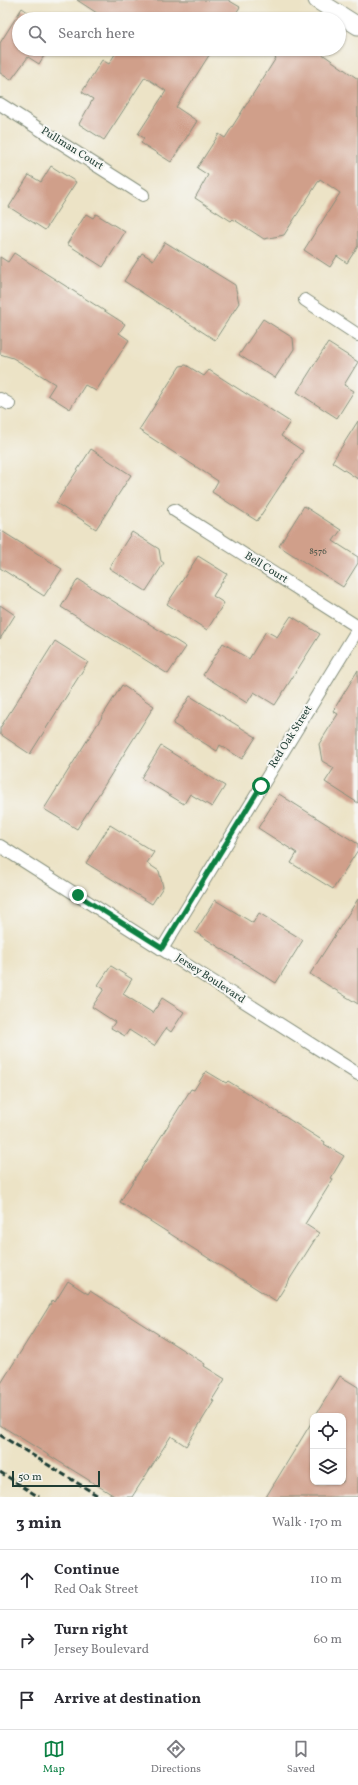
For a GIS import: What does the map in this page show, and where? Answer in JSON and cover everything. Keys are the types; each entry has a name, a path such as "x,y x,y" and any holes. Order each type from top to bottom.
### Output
{"main road":[{"path":"318,0 336,12"},
{"path":"346,18 358,26"}],"street":[{"name":"Pullman Court","path":"0,104 143,195"},
{"path":"305,300 358,335"},
{"name":"Bell Court","path":"174,510 358,628"},
{"name":"Red Oak Street","path":"162,948 358,628"},
{"name":"Jersey Boulevard","path":"0,846 358,1074"}],"building":[{"path":"77,0 228,0 240,7 237,12 95,12"},
{"path":"22,8 28,12 19,12"},
{"path":"12,24 12,56 44,56 39,64 28,57 11,80 0,73 0,43"},
{"path":"114,56 209,56 176,107 197,121 171,162 141,143 144,138 138,134 166,91 145,77 104,140 79,124 93,99 82,92 102,60 109,64"},
{"path":"273,56 325,56 358,79 358,246 347,263 337,256 330,267 304,250 340,193 320,179 284,235 264,239 233,219 231,221 195,198 208,175 197,168 219,134 225,138 276,58"},
{"path":"51,166 76,182 45,230 9,207 29,175 41,182"},
{"path":"86,214 93,218 96,214 125,232 103,267 67,244"},
{"path":"165,242 235,285 239,303 215,340 124,281 142,253 153,260"},
{"path":"14,253 125,324 119,333 129,340 96,391 85,385 70,409 48,395 55,384 13,358 0,354 0,257 8,262"},
{"path":"263,319 293,338 294,349 275,378 239,355"},
{"path":"328,343 358,362 344,385 354,391 337,418 297,392"},
{"path":"186,365 204,376 209,370 290,422 281,436 303,451 257,521 212,492 218,481 139,430 180,366"},
{"path":"358,421 358,479 332,462"},
{"path":"91,449 131,475 96,529 56,503"},
{"path":"304,506 341,530 333,541 358,557 358,563 343,587 279,546"},
{"path":"0,530 62,569 44,596 0,568"},
{"path":"132,532 159,549 161,561 164,563 146,591 109,568"},
{"path":"198,556 227,574 213,596 224,603 207,630 167,604"},
{"path":"78,579 186,647 168,674 61,607"},
{"path":"0,605 15,615 0,639"},
{"path":"291,616 320,634 275,705 254,692 247,703 203,675 223,643 249,659 266,631 277,637"},
{"path":"55,641 88,662 30,754 0,734 0,728"},
{"path":"358,670 358,803 325,782 334,768 322,761 319,744 338,714 333,711"},
{"path":"122,685 154,706 77,829 44,809"},
{"path":"190,696 256,737 242,759 220,745 217,751 173,724"},
{"path":"161,746 225,786 212,807 190,794 184,804 141,778"},
{"path":"279,794 358,844 358,850 333,889 291,863 297,853 258,828"},
{"path":"110,825 154,852 147,863 159,871 163,887 152,904 86,863"},
{"path":"358,899 358,1004 310,974"},
{"path":"215,900 253,923 259,913 303,940 276,983 195,932"},
{"path":"111,966 132,979 123,994 153,1013 162,998 184,1012 171,1032 166,1028 154,1046 129,1030 125,1036 111,1028 115,1022 92,1007 104,989 98,985"},
{"path":"206,1071 226,1083 228,1081 325,1142 324,1144 344,1156 331,1178 333,1179 305,1224 319,1233 276,1301 120,1202 191,1089 194,1090"},
{"path":"68,1281 88,1294 90,1291 205,1364 204,1366 225,1379 212,1400 214,1401 186,1446 171,1436 132,1497 116,1497 0,1425 0,1385 53,1300 55,1302"},
{"path":"340,1376 358,1387 358,1497 266,1497 310,1425 310,1485 346,1485 346,1413 317,1413"}],"railway":[{"path":"0,1435 100,1497"},
{"path":"0,1472 39,1497"}],"route":[{"path":"78,895 162,948 261,786"}]}
